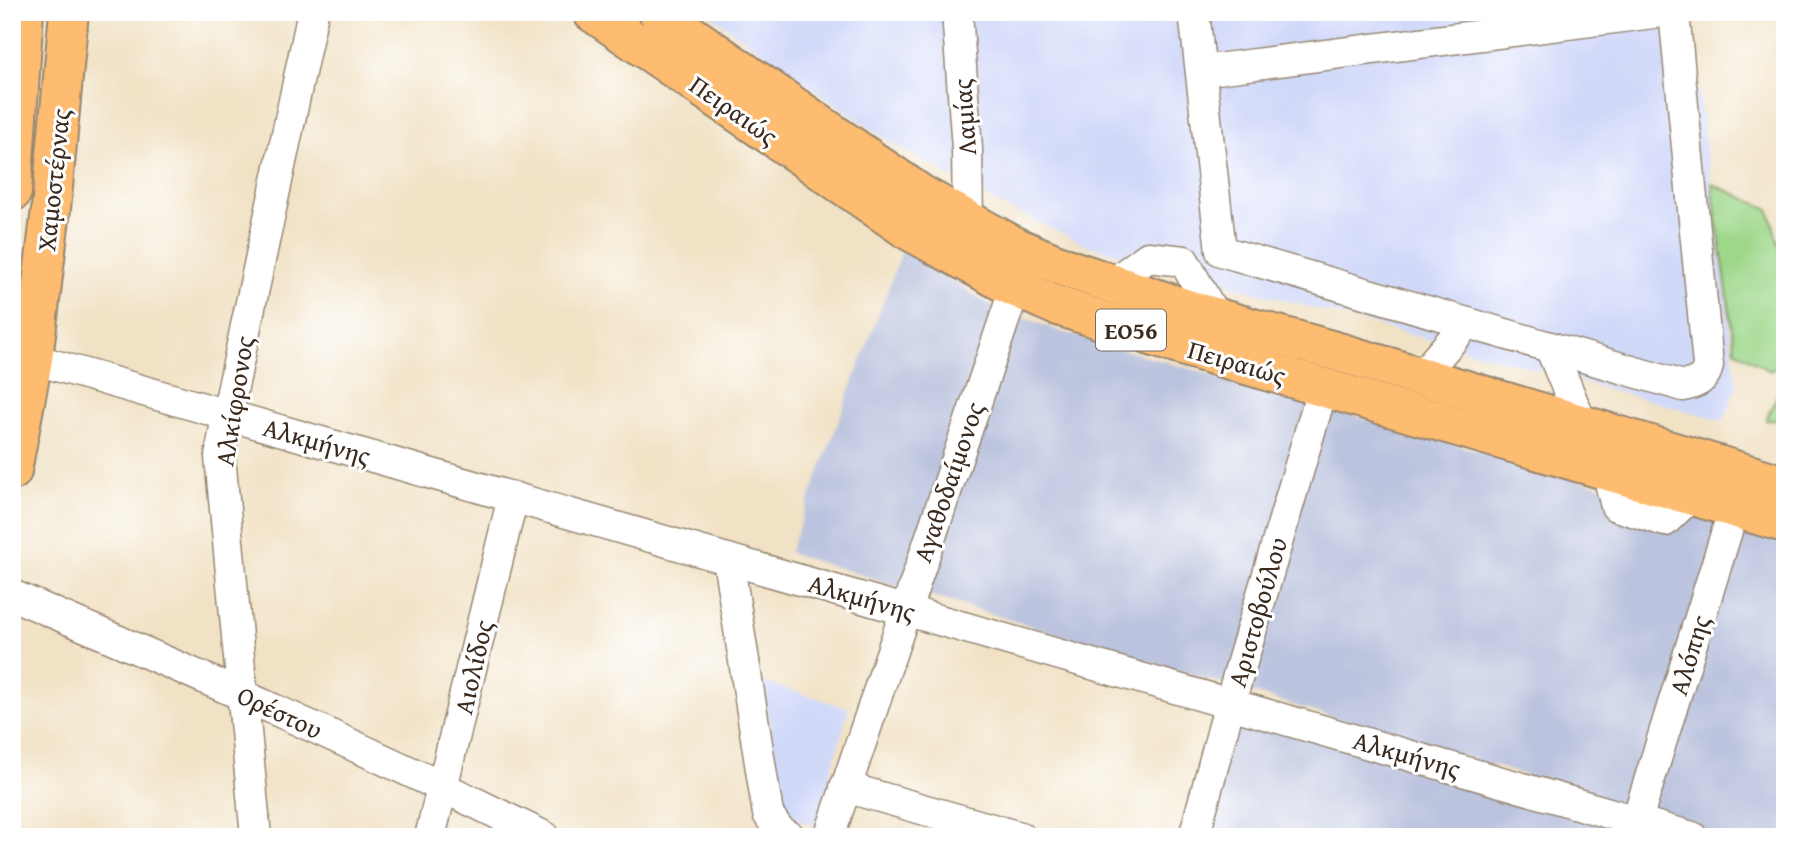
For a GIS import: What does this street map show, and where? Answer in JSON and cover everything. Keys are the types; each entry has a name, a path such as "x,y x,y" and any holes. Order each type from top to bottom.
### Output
{"main road":[{"path":"12,192 24,12"},
{"name":"Χαμοστέρνας","path":"12,471 33,359 51,209 69,12"},
{"name":"Πειραιώς","path":"592,12 908,230 1015,288 1055,305 1691,496 1785,485"},
{"name":"Πειραιώς","path":"658,12 922,195 1016,247 1069,269 1216,318 1582,424 1740,491 1785,523"}],"street":[{"name":"Αλκίφρονος","path":"256,837 220,457 313,12"},
{"name":"Λαμίας","path":"957,12 967,149 968,222"},
{"path":"1194,12 1221,251 1683,386 1697,382 1707,373 1709,365 1674,12"},
{"path":"1201,71 1661,12"},
{"name":"Αγαθοδαίμονος","path":"829,837 1015,288"},
{"path":"1421,376 1467,323"},
{"path":"1550,347 1582,424"},
{"name":"Αλκμήνης","path":"33,359 1230,703 1638,828 1692,837"},
{"name":"Αριστοβούλου","path":"1194,837 1230,703 1323,387"},
{"name":"Αλόπης","path":"1638,828 1740,491"},
{"name":"Αιολίδος","path":"430,837 513,497"},
{"path":"728,559 768,814 779,830 790,837"},
{"name":"Ορέστου","path":"12,595 243,694 545,837"},
{"path":"845,787 1020,837"},
{"path":"1613,837 1638,828"}],"shaded area":[{"path":"706,12 1688,12 1737,385 1724,421 1089,246 995,202 884,138"},
{"path":"903,249 988,304 1061,332 1785,539 1785,837 1730,837 789,553"},
{"path":"763,682 849,708 816,826 794,819 785,808"},
{"path":"1230,703 1637,820 1613,837 1194,837"}],"green space":[{"path":"1712,184 1769,209 1785,269 1785,361 1770,371 1735,350"},
{"path":"1785,379 1785,421 1766,420"}]}
